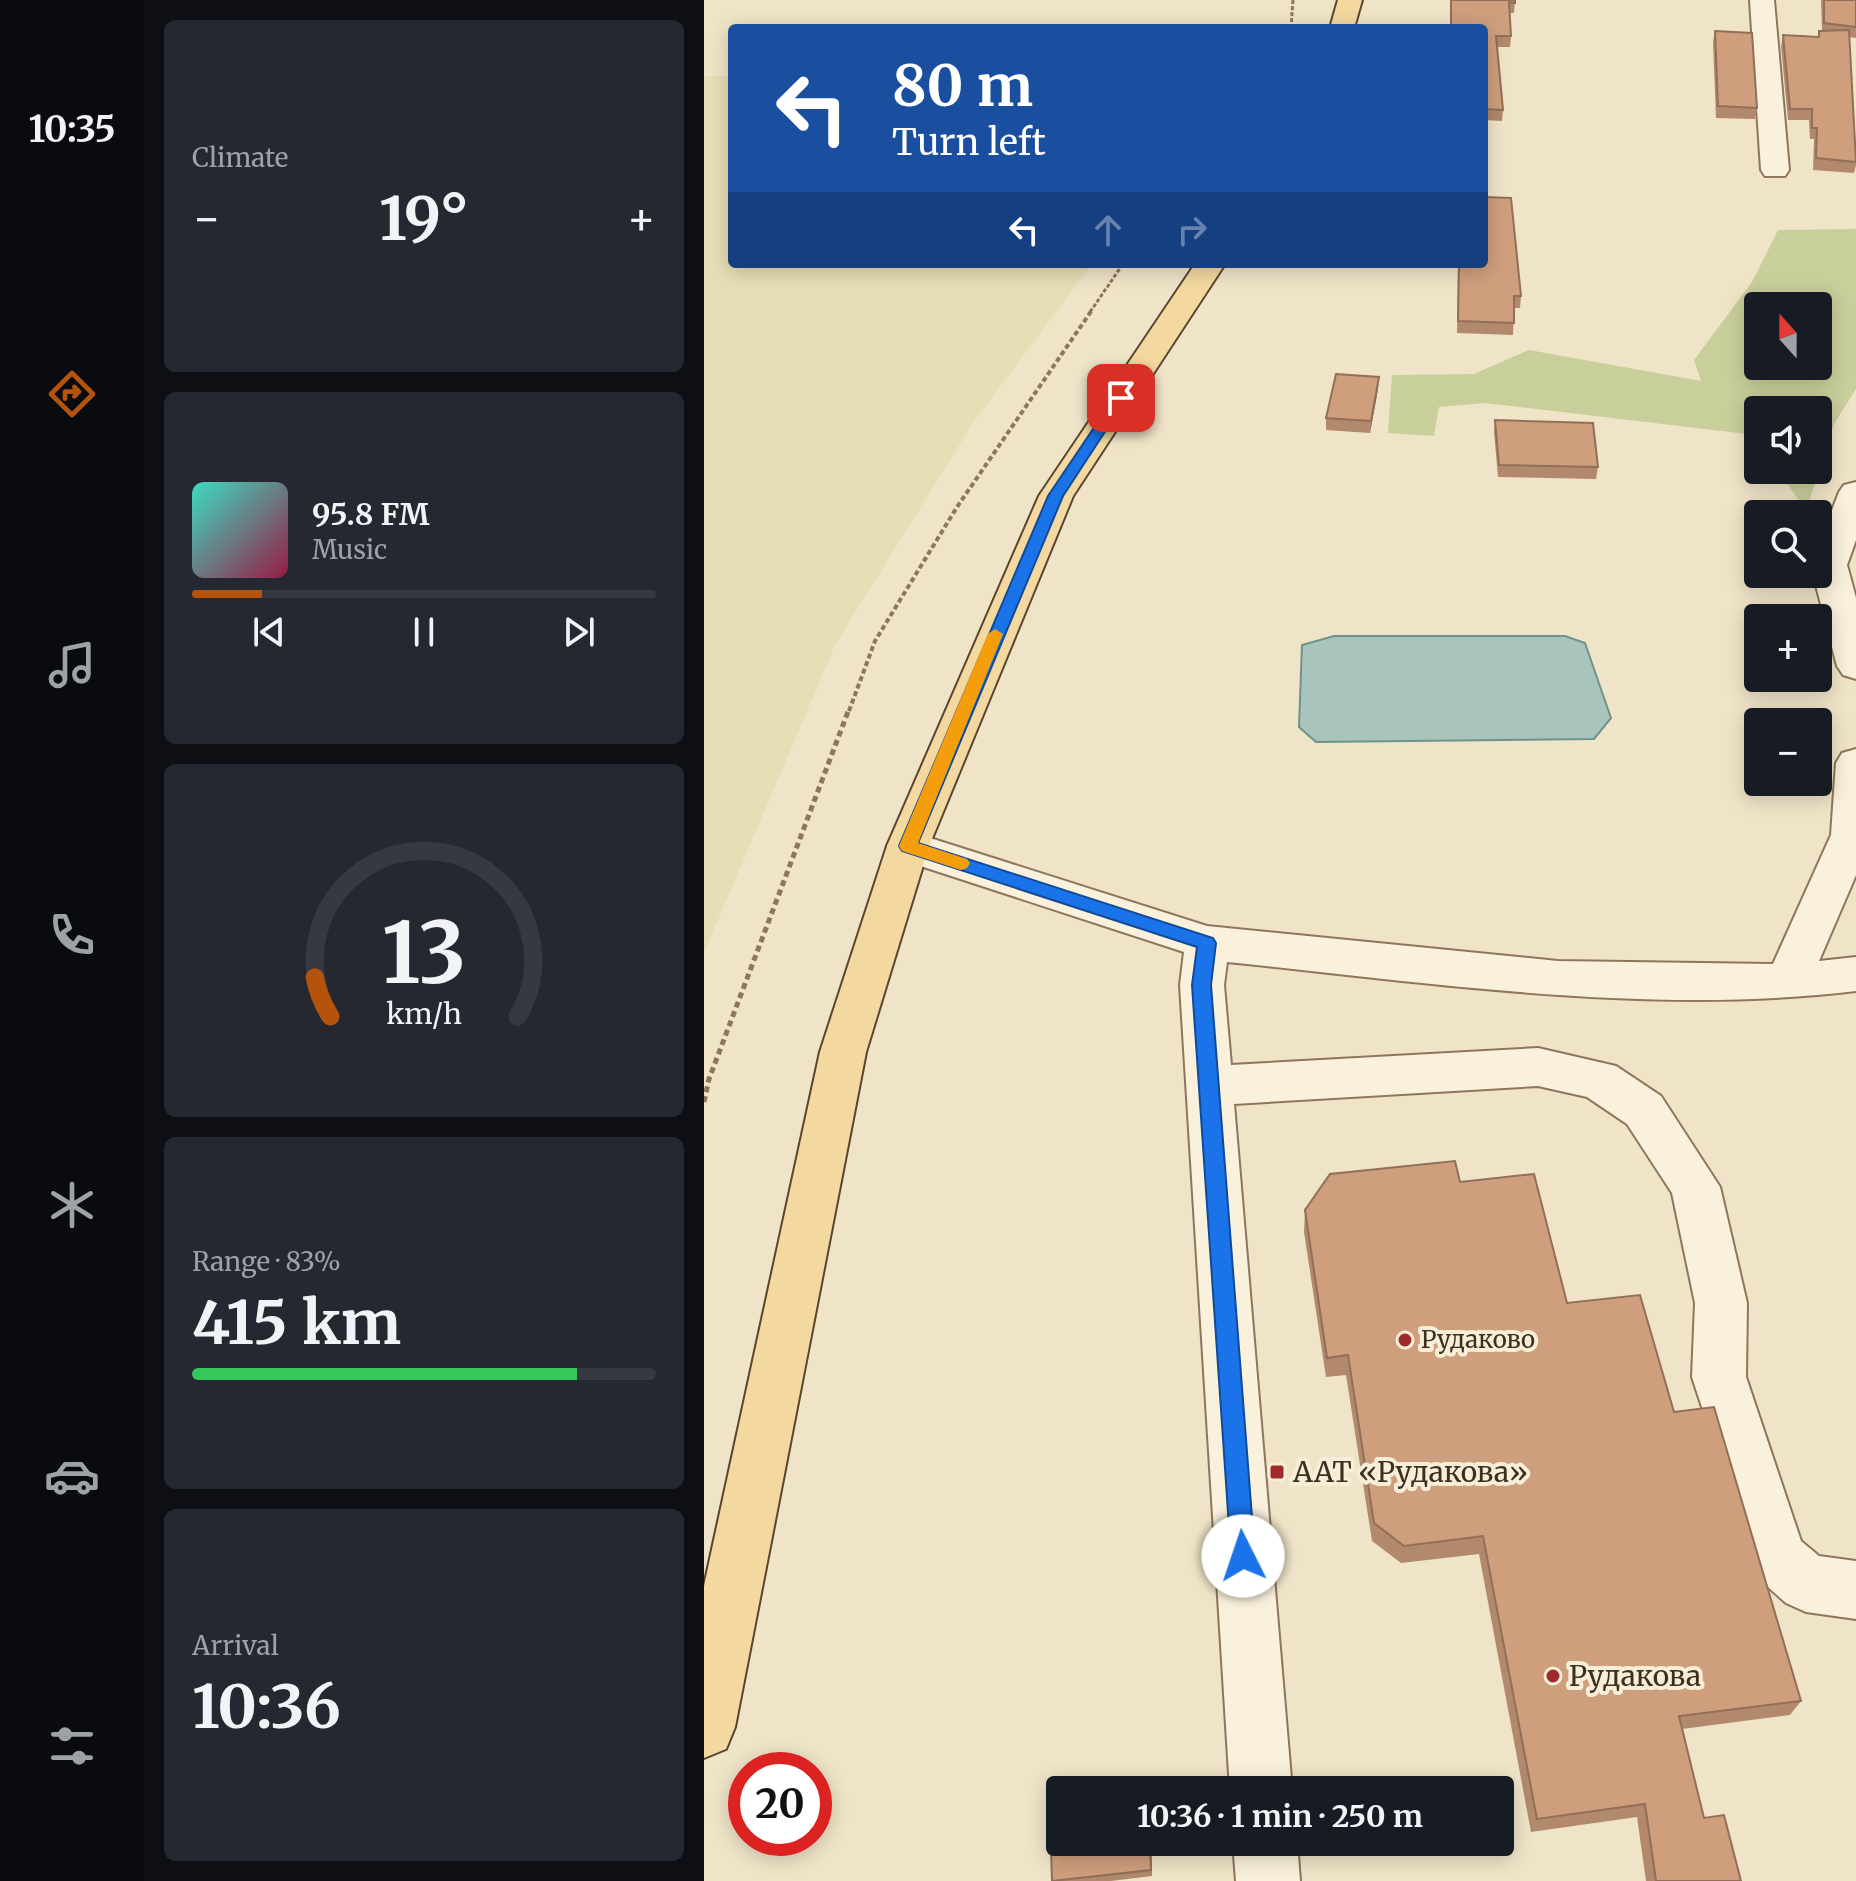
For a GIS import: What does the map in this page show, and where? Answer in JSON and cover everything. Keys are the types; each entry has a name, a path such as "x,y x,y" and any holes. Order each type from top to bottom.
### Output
{"main road":[{"path":"1343,24 1350,0"},
{"path":"704,1727 843,1052 908,846 1056,496 1207,268"}],"street":[{"path":"1762,0 1775,170"},
{"path":"1856,492 1829,565 1856,666"},
{"path":"1788,982 1852,835 1856,763"},
{"path":"908,846 1207,943 1558,978 1788,982 1856,974"},
{"path":"1207,943 1202,985 1260,1776"},
{"path":"1209,1086 1538,1067 1599,1080 1644,1110 1695,1187 1721,1303 1719,1377 1779,1559 1806,1583 1856,1590"},
{"path":"1266,1856 1268,1881"}],"path":[{"path":"1291,24 1293,0"},
{"path":"704,1102 714,1065 875,641 957,507 1120,268"}],"shaded area":[{"path":"704,76 728,76 728,268 1089,268 975,420 836,643 704,953"}],"green space":[{"path":"1856,229 1856,389 1832,430 1832,396 1744,396 1744,434 1485,403 1439,407 1434,436 1388,433 1392,375 1474,374 1529,350 1701,381 1694,360 1744,293 1744,380 1832,380 1832,292 1745,292 1778,230"},
{"path":"1788,484 1815,484 1810,500 1798,500"}],"water":[{"path":"1334,636 1565,636 1585,643 1611,718 1594,739 1316,742 1299,727 1302,645"}],"building":[{"path":"1451,0 1515,0 1515,3 1509,2 1511,36 1496,36 1503,110 1488,109 1488,24 1451,24"},
{"path":"1824,0 1856,0 1856,27 1824,23"},
{"path":"1849,30 1856,162 1816,158 1817,128 1812,128 1812,109 1790,109 1783,35 1819,37 1819,31"},
{"path":"1715,31 1752,33 1757,108 1718,106"},
{"path":"1488,197 1511,198 1521,296 1514,296 1514,323 1458,321 1459,268 1488,268"},
{"path":"1336,374 1379,377 1371,421 1326,418"},
{"path":"1495,420 1593,423 1598,467 1499,465"},
{"path":"1455,1161 1460,1182 1534,1174 1567,1303 1640,1295 1674,1412 1714,1407 1801,1701 1679,1716 1704,1818 1724,1815 1741,1881 1656,1881 1645,1804 1537,1819 1483,1536 1404,1546 1374,1523 1348,1355 1327,1358 1305,1210 1330,1174"},
{"path":"1051,1856 1150,1856 1151,1870 1052,1881"}],"slow traffic":[{"path":"961,863 908,846 995,634"}],"place":[{"name":"Рудаково","path":"1405,1340"},
{"name":"ААТ «Рудакова»","path":"1277,1472"},
{"name":"Рудакова","path":"1553,1676"}],"route":[{"path":"1121,398 1056,496 908,846 1207,943 1202,985 1243,1556"}]}
